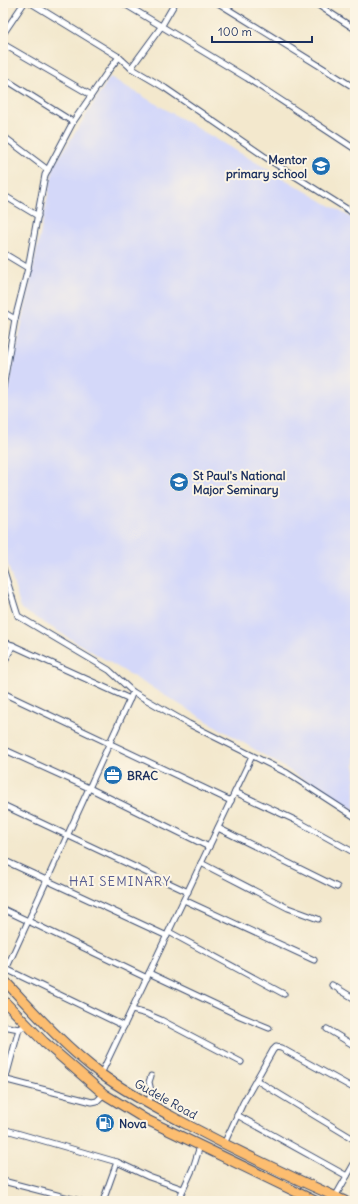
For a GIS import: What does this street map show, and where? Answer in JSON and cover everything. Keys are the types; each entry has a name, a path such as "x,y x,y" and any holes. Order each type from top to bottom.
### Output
{"highway":[{"name":"Gudele Road","path":"3,979 76,1054 101,1074 128,1092 224,1144 345,1201"},
{"name":"Gudele Road","path":"3,1000 23,1027 104,1094 145,1119 315,1201"},
{"path":"189,1140 195,1129"}],"street":[{"path":"3,34 24,3"},
{"path":"31,3 119,57 131,68 165,88 274,163 353,213 355,205"},
{"path":"124,3 161,27 247,78 355,149"},
{"path":"131,68 161,27 175,3"},
{"path":"218,3 355,88"},
{"path":"315,3 355,28"},
{"path":"323,8 327,3"},
{"path":"3,44 91,95"},
{"path":"3,388 4,370 28,268 45,175 73,122 119,57"},
{"path":"3,78 73,122"},
{"path":"3,136 48,170"},
{"path":"3,195 38,216"},
{"path":"3,253 28,268"},
{"path":"3,312 15,319"},
{"path":"3,568 5,584 18,616 110,670 133,692 189,724 287,773 355,817"},
{"path":"3,640 130,699"},
{"path":"3,665 13,645"},
{"path":"3,976 133,692"},
{"path":"3,693 231,801"},
{"path":"3,749 89,788 209,847"},
{"path":"101,1074 252,756"},
{"path":"235,792 297,821 355,853"},
{"path":"3,806 188,892"},
{"path":"218,828 337,887"},
{"path":"3,860 168,934 284,994"},
{"path":"201,863 288,908 318,919"},
{"path":"184,900 314,960"},
{"path":"3,909 269,1028"},
{"path":"6,969 124,1026"},
{"path":"332,985 355,999"},
{"path":"132,1010 161,1020 240,1062"},
{"path":"3,1026 23,1027 4,1080 3,1088"},
{"path":"327,1029 355,1046"},
{"path":"224,1144 237,1115 276,1047 279,1047 355,1089"},
{"path":"149,1104 151,1076"},
{"path":"4,1080 92,1102 97,1101 104,1094"},
{"path":"256,1080 355,1140"},
{"path":"237,1115 347,1176"},
{"path":"3,1130 117,1162 149,1177 183,1189"},
{"path":"178,1201 193,1168 200,1146"},
{"path":"103,1201 117,1162"},
{"path":"335,1197 355,1162"},
{"path":"3,1181 80,1201"}],"shaded area":[{"name":"St Paul's National Major Seminary","path":"110,77 355,220 355,810 21,609 3,548 3,417 54,166"}],"place":[{"name":"Mentor primary school","path":"321,166"},
{"name":"St Paul's National Major Seminary","path":"179,482"},
{"name":"BRAC","path":"113,775"},
{"name":"Nova","path":"105,1123"}],"district":[{"name":"HAI SEMINARY","path":"120,881"}]}
